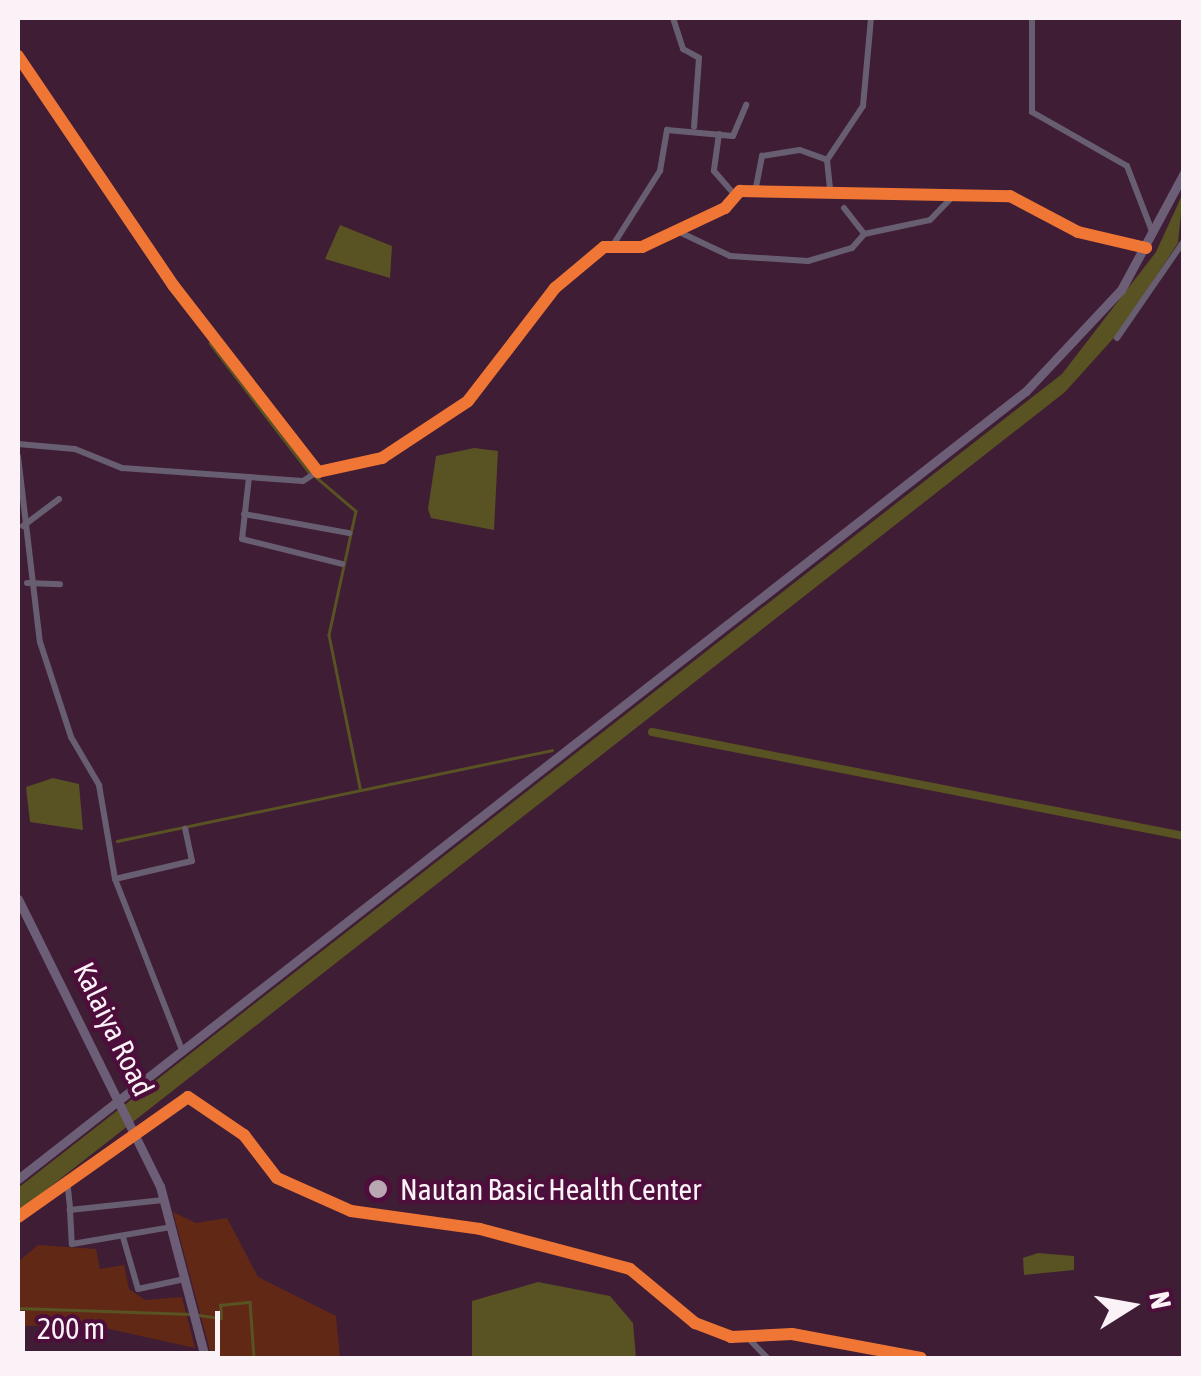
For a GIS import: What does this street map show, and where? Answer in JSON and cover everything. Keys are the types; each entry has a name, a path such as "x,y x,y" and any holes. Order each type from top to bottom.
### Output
{"main road":[{"path":"18,1179 124,1104 182,1051 1026,392 1076,345 1146,248 1184,173"},
{"name":"Kalaiya Road","path":"18,899 124,1104 164,1200 206,1358"}],"street":[{"path":"673,18 683,48 699,58 694,127"},
{"path":"830,190 826,160 863,106 872,18"},
{"path":"1032,18 1032,112 1127,166 1154,236"},
{"path":"18,56 173,285 315,475"},
{"path":"18,444 75,450 122,468 249,477 315,475 382,458 468,401 555,288 613,244 660,170 666,130 694,127 734,136 746,105"},
{"path":"719,134 714,171 734,194"},
{"path":"756,187 762,156 800,150 826,160"},
{"path":"613,244 642,247 725,208 734,194 756,187 1010,196 1078,232 1146,248"},
{"path":"675,230 697,248 767,261 824,259 864,234 930,220 954,195"},
{"path":"844,208 864,234"},
{"path":"1117,338 1184,241"},
{"path":"18,456 23,578 71,737 99,784 115,879 182,1051"},
{"path":"249,477 242,539 342,564"},
{"path":"22,526 59,499"},
{"path":"244,514 349,534"},
{"path":"23,578 60,584"},
{"path":"115,879 192,861 186,829"},
{"path":"18,1217 133,1128 200,1100 304,1194 382,1220 480,1229 630,1269 695,1324 748,1338 792,1334 921,1358"},
{"path":"67,1180 72,1244 171,1227"},
{"path":"70,1210 164,1200"},
{"path":"122,1238 138,1289 185,1279"},
{"path":"748,1338 767,1358"}],"shaded area":[{"path":"1183,193 1178,243 1120,331 1065,392 18,1212 18,1188 1062,374 1156,252"},
{"path":"340,225 392,246 390,278 325,259"},
{"path":"474,448 498,451 494,530 431,518 428,509 436,456"},
{"path":"53,778 79,784 83,830 30,822 26,787"},
{"path":"173,1212 196,1223 227,1218 258,1277 336,1316 340,1358 212,1358"},
{"path":"38,1245 96,1249 100,1269 124,1265 129,1289 145,1300 182,1297 195,1348 91,1325 18,1326 18,1262"},
{"path":"1038,1253 1074,1256 1074,1270 1024,1275 1023,1258"},
{"path":"538,1282 610,1296 633,1323 636,1358 472,1358 472,1301"}],"waterway":[{"path":"210,343 309,472"},
{"path":"316,477 356,511 329,635 360,788"},
{"path":"652,732 1184,836"},
{"path":"117,841 552,750"},
{"path":"199,1315 221,1318 220,1305 250,1302 254,1358"},
{"path":"18,1308 191,1314"}],"cycle path":[{"path":"18,56 173,285 318,472 382,458 468,401 555,288 604,247 642,247 725,208 740,191 1010,196 1078,232 1146,248"},
{"path":"18,1217 188,1097 244,1135 277,1178 351,1211 480,1229 630,1269 695,1323 731,1337 792,1334 921,1358"}],"place":[{"name":"Nautan Basic Health Center","path":"378,1189"}]}
